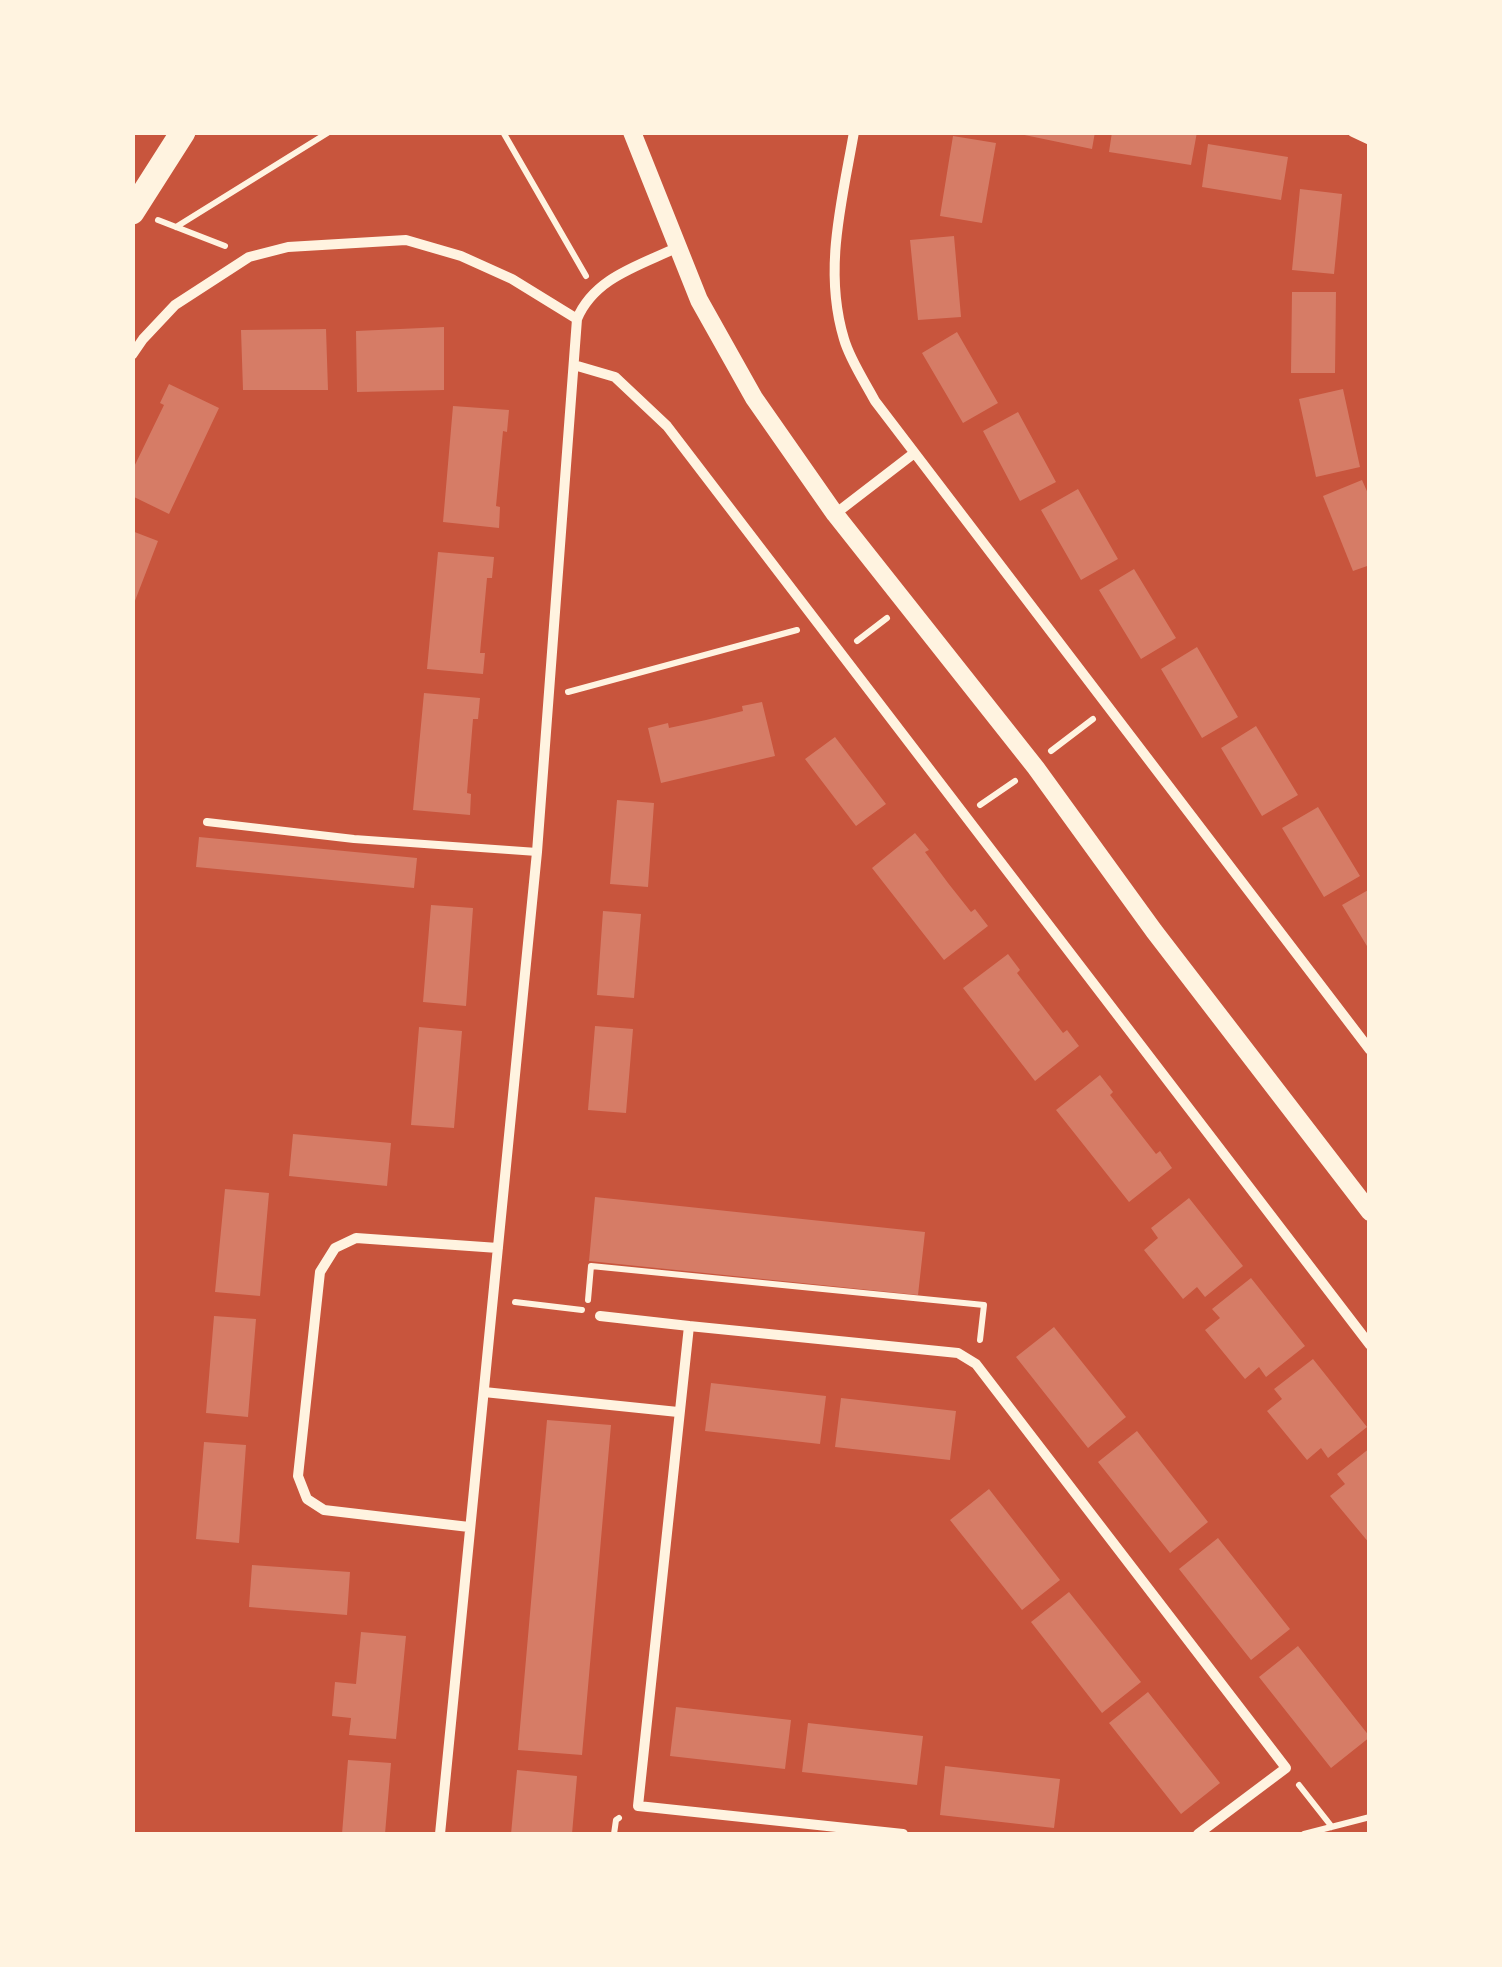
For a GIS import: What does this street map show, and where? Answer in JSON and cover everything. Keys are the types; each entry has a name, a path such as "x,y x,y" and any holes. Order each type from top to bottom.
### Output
{"main road":[{"path":"133,211 183,132"}],"street":[{"path":"632,132 698,300 754,398 835,514 1036,768 1154,932 1370,1212"},
{"path":"854,132 834,243 838,309 844,342 875,401 1370,1050"},
{"path":"1353,132 1370,140"},
{"path":"132,355 175,305 249,257 288,247 406,240 461,256 512,279 577,319"},
{"path":"440,1834 537,852 577,319 594,290 676,248"},
{"path":"574,365 616,378 667,426 1370,1345"},
{"path":"835,514 913,454"},
{"path":"469,1526 324,1510 307,1499 298,1476 320,1272 336,1248 356,1238 498,1248"},
{"path":"600,1316 958,1354 976,1364 1286,1768 1198,1834"},
{"path":"688,1326 638,1806 903,1834"},
{"path":"484,1392 678,1412"},
{"path":"742,1834 743,1819"}],"lane":[{"path":"207,822 354,839 537,852"}],"path":[{"path":"176,227 329,132"},
{"path":"503,132 594,290"},
{"path":"133,211 249,257"},
{"path":"840,654 906,604"},
{"path":"551,696 818,624"},
{"path":"494,1300 587,1311 592,1266 984,1305 976,1364"},
{"path":"1286,1768 1332,1827"},
{"path":"1304,1834 1370,1817"}],"building":[{"path":"1010,132 1095,132 1092,149"},
{"path":"1112,132 1197,132 1191,165 1109,152"},
{"path":"953,136 996,143 982,223 940,216"},
{"path":"1208,144 1288,157 1281,200 1202,187"},
{"path":"1300,189 1342,194 1334,274 1292,270"},
{"path":"954,236 961,317 918,320 910,240"},
{"path":"1292,292 1336,292 1335,373 1291,373"},
{"path":"444,327 444,390 357,392 356,331"},
{"path":"326,329 328,390 243,390 241,330"},
{"path":"957,332 998,403 963,423 922,353"},
{"path":"169,384 219,408 169,514 132,496 132,471 164,405 160,403"},
{"path":"1343,389 1360,467 1316,477 1299,399"},
{"path":"453,406 509,410 507,432 503,431 496,506 500,507 499,528 443,522"},
{"path":"1018,412 1056,482 1020,501 983,431"},
{"path":"1362,480 1370,498 1370,565 1353,571 1323,496"},
{"path":"1078,489 1118,559 1081,580 1041,510"},
{"path":"132,531 158,541 133,606 132,606"},
{"path":"438,552 494,557 492,578 487,578 480,653 485,653 483,674 427,669"},
{"path":"1134,569 1176,638 1141,659 1099,590"},
{"path":"1197,647 1238,717 1202,738 1161,669"},
{"path":"424,693 480,698 478,719 473,719 467,793 471,794 470,815 413,810"},
{"path":"762,702 775,756 661,783 648,728 706,720"},
{"path":"1256,726 1298,795 1262,816 1221,748"},
{"path":"835,737 886,804 856,826 805,759"},
{"path":"617,800 654,803 648,887 610,884"},
{"path":"1318,807 1360,876 1324,897 1282,828"},
{"path":"915,833 948,883 988,926 944,960 872,868"},
{"path":"199,837 417,858 414,888 196,867"},
{"path":"1370,889 1370,951 1342,905"},
{"path":"431,905 473,908 466,1006 423,1002"},
{"path":"603,911 641,914 634,998 597,995"},
{"path":"1008,954 1020,970 1017,973 1063,1033 1067,1030 1079,1046 1035,1081 963,988"},
{"path":"595,1026 633,1029 626,1113 588,1110"},
{"path":"419,1027 462,1031 454,1128 411,1125"},
{"path":"1100,1075 1113,1092 1110,1095 1156,1154 1160,1151 1172,1168 1129,1202 1056,1110"},
{"path":"293,1134 391,1143 387,1186 289,1176"},
{"path":"225,1189 269,1193 260,1296 215,1292"},
{"path":"595,1197 925,1232 918,1295 589,1261"},
{"path":"1189,1198 1243,1266 1205,1297 1197,1287 1183,1299 1144,1250 1158,1238 1151,1228"},
{"path":"1251,1278 1305,1346 1266,1377 1259,1367 1245,1379 1205,1330 1220,1318 1212,1309"},
{"path":"214,1316 256,1319 248,1417 206,1413"},
{"path":"1054,1327 1126,1417 1088,1448 1016,1357"},
{"path":"1313,1359 1367,1427 1328,1458 1321,1448 1307,1460 1267,1411 1282,1399 1274,1389"},
{"path":"711,1383 826,1396 820,1444 705,1431"},
{"path":"841,1398 956,1411 950,1460 835,1447"},
{"path":"547,1420 611,1425 582,1755 518,1750"},
{"path":"1137,1431 1208,1522 1170,1553 1098,1462"},
{"path":"204,1442 246,1445 239,1543 196,1539"},
{"path":"1370,1448 1370,1544 1330,1496 1345,1484 1337,1474"},
{"path":"989,1489 1060,1580 1022,1610 950,1520"},
{"path":"1218,1538 1290,1629 1251,1660 1179,1569"},
{"path":"252,1565 350,1572 347,1615 249,1607"},
{"path":"1069,1592 1141,1682 1102,1713 1031,1622"},
{"path":"361,1632 406,1636 396,1739 349,1735 351,1718 332,1716 335,1682 356,1684"},
{"path":"1298,1646 1370,1737 1331,1768 1259,1677"},
{"path":"1148,1692 1220,1783 1181,1814 1109,1723"},
{"path":"676,1707 791,1720 785,1769 670,1756"},
{"path":"808,1723 923,1736 917,1785 802,1772"},
{"path":"348,1760 391,1763 385,1834 342,1834"},
{"path":"945,1766 1060,1779 1054,1828 940,1815"},
{"path":"517,1770 577,1776 572,1834 511,1834"}]}
